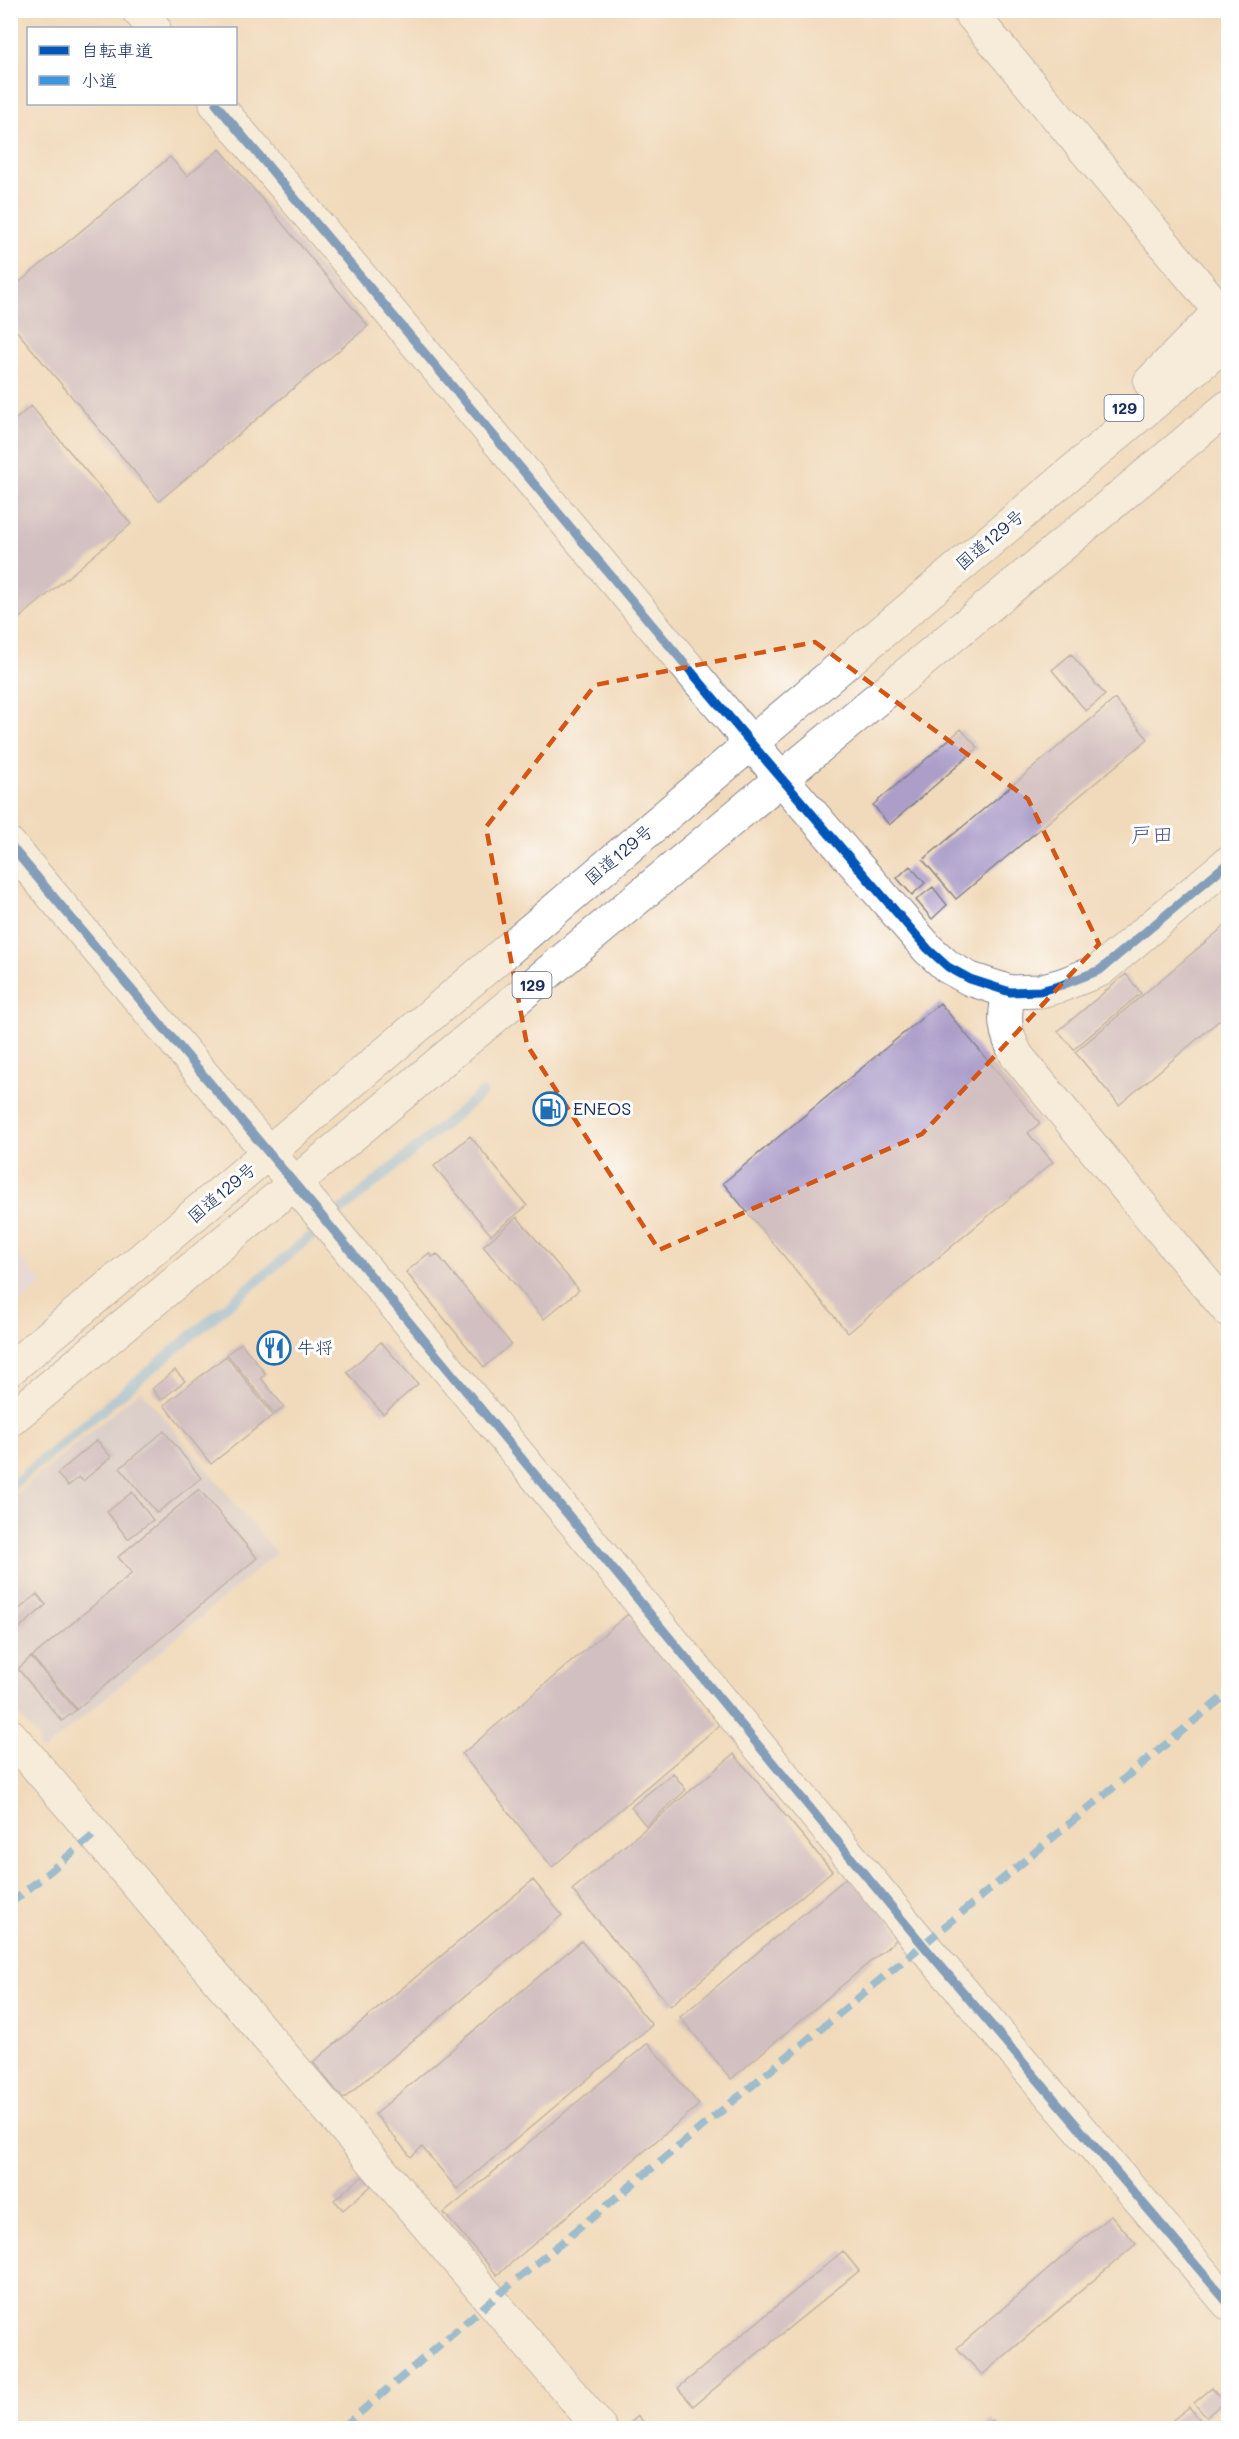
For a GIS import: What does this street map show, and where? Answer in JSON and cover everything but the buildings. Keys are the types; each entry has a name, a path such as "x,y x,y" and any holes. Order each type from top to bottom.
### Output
{"main road":[{"path":"138,10 153,27"},
{"path":"968,10 1226,318"},
{"path":"217,105 751,742 928,949 948,967 970,979 1010,992 1040,991 1062,985 1100,970 1228,863"},
{"name":"国道129号","path":"10,1370 269,1154 1021,514 1226,318"},
{"name":"129","path":"10,1420 1228,407"},
{"name":"129","path":"1056,552 1228,435"},
{"path":"10,845 294,1182 915,1936 1228,2303"},
{"path":"1010,992 1006,1005 1006,1035 1017,1056 1228,1310"},
{"path":"10,1735 600,2428"}],"highlighted area":[{"path":"815,642 1028,799 1099,944 922,1134 659,1250 527,1045 486,827 595,685"}],"shaded area":[{"path":"11,1246 42,1284 10,1311"},
{"path":"141,1390 276,1553 42,1752 38,1746 39,1739 11,1706 10,1499"}],"waterway":[{"path":"10,1487 482,1093"}],"marked path":[{"path":"342,2428 492,2300 1228,1693"},
{"path":"10,1904 95,1834"}],"cycle path":[{"path":"217,105 751,743 928,949 948,967 970,979 1010,992 1040,991 1062,985 1100,970 1228,863"},
{"path":"10,845 320,1214 923,1945 1228,2303"}],"place":[{"name":"ENEOS","path":"550,1109"},
{"name":"牛将","path":"274,1348"}],"district":[{"name":"戸田","path":"1152,835"}]}
